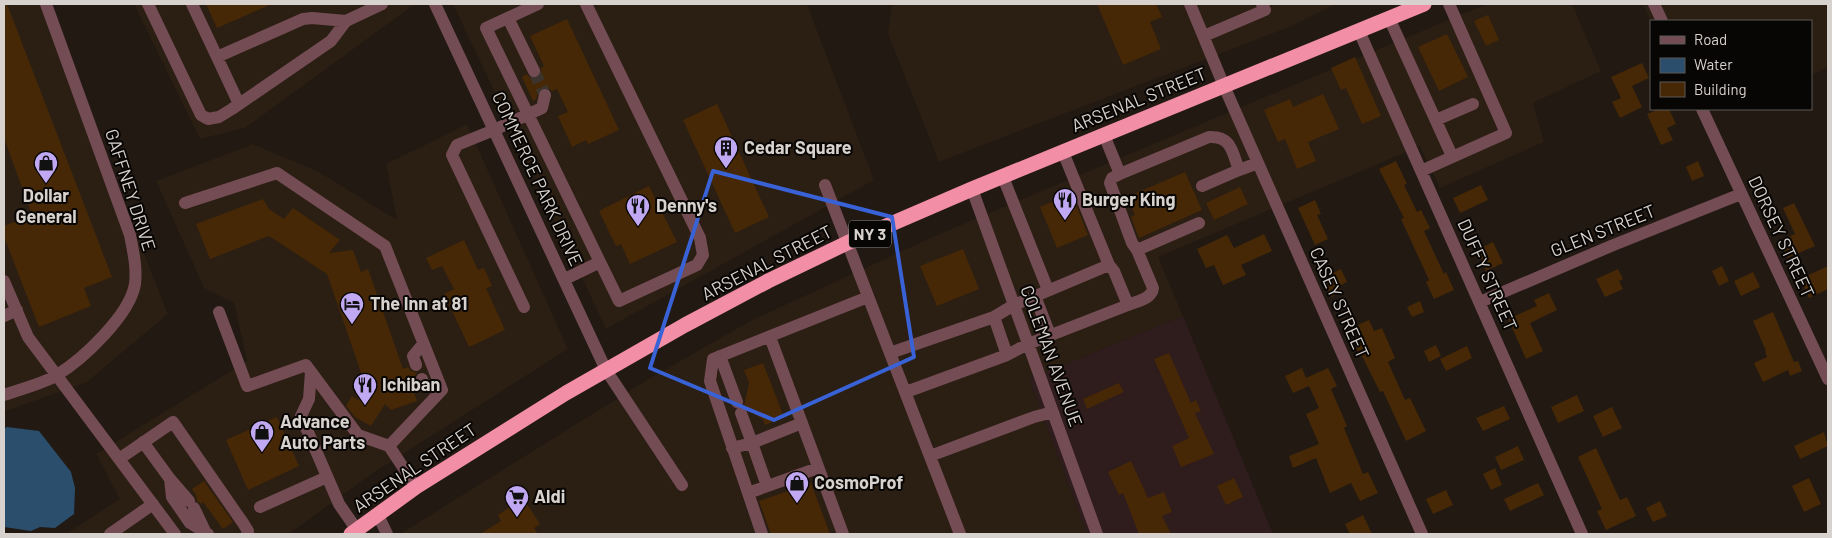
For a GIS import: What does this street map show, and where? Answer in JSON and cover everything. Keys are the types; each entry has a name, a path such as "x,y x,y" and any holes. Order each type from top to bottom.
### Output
{"highway":[{"name":"ARSENAL STREET","path":"354,532 416,487 559,398 768,281 847,243 972,189 1424,4"}],"street":[{"name":"GAFFNEY DRIVE","path":"4,395 56,376 77,359 108,332 129,302 135,285 135,259 130,235 46,4"},
{"path":"148,4 201,115 208,119 220,117 331,42 346,22 382,4"},
{"path":"192,4 239,104"},
{"name":"COMMERCE PARK DRIVE","path":"435,4 606,370 682,485"},
{"path":"538,4 486,28 619,301 697,265 703,255 700,238 586,4"},
{"name":"CASEY STREET","path":"1190,4 1224,86 1422,534"},
{"path":"1204,36 1265,10 1262,4"},
{"path":"1421,171 1506,132 1449,4"},
{"path":"1654,4 1662,20"},
{"path":"217,57 302,19 312,18 346,22"},
{"path":"508,18 534,71"},
{"path":"1389,18 1452,156"},
{"name":"DUFFY STREET","path":"1358,31 1582,534"},
{"path":"524,307 452,154 457,145 542,108 545,95"},
{"path":"1436,120 1473,104"},
{"name":"DORSEY STREET","path":"1702,110 1828,380"},
{"path":"1104,135 1120,174"},
{"path":"906,392 1008,355 1028,344 1149,297 1153,292 1153,288 1137,250 1132,243 1110,183 1112,178 1209,137 1220,137 1226,140 1239,170"},
{"path":"1063,152 1109,265 1114,271 1128,305"},
{"path":"1202,186 1258,162"},
{"path":"185,203 277,172 385,246 442,390"},
{"path":"1003,177 1048,290"},
{"path":"825,185 960,534"},
{"name":"COLEMAN AVENUE","path":"972,189 1097,534"},
{"name":"GLEN STREET","path":"1480,302 1611,246 1741,194"},
{"path":"1137,250 1199,223"},
{"path":"564,279 600,262"},
{"path":"890,353 994,317 1014,305 1109,265"},
{"path":"4,281 28,337 175,534"},
{"path":"1035,296 1050,336"},
{"path":"717,358 868,297"},
{"path":"4,316 17,310"},
{"path":"219,312 247,386 306,365 358,435 389,446 416,487"},
{"path":"994,317 1008,355"},
{"path":"770,336 843,534"},
{"path":"416,364 413,356 423,344"},
{"path":"717,358 739,408 767,486"},
{"path":"717,358 710,381 762,534"},
{"path":"311,372 309,399 301,416 339,504 354,532"},
{"path":"422,379 424,386 442,390"},
{"path":"389,446 442,390"},
{"path":"930,456 1034,417 1053,412"},
{"path":"119,459 173,422 243,523 248,531 247,534"},
{"path":"732,448 752,443 802,423"},
{"path":"143,442 170,479 192,504 207,534"},
{"path":"748,493 818,468"},
{"path":"260,507 327,477"},
{"path":"170,479 172,498 190,523 207,534"},
{"path":"114,533 153,504"},
{"path":"378,515 387,534"}],"highlighted area":[{"path":"713,171 892,217 914,357 774,420 650,368"}],"shaded area":[{"path":"4,4 45,4 168,314 87,382 4,412"},
{"path":"134,4 415,4 245,128 200,139"},
{"path":"453,4 807,4 874,180 606,329"},
{"path":"892,4 1336,4 1292,26 939,162 888,34"},
{"path":"1486,4 1572,4 1601,71 1533,103 1544,142 1440,188 1419,145 1402,154 1158,257 1183,316 1029,379 1087,534 404,534 403,532 647,380 752,320 937,235"},
{"path":"1643,4 1828,4 1828,67 1812,75 1812,20 1650,20"},
{"path":"467,124 568,349 373,473 289,534 65,534 120,499 96,454 247,361 234,303 204,288 156,181 253,144 319,172 397,220 386,164"},
{"path":"1183,316 1273,534 1087,534 1029,379"}],"water":[{"path":"7,427 39,431 71,472 75,488 74,514 55,528 40,527 31,531 4,527 4,429"}],"building":[{"path":"4,4 7,4 112,277 84,288 91,306 39,327 4,237 4,226 32,215 4,138"},
{"path":"206,4 272,4 217,28"},
{"path":"1097,4 1156,4 1162,17 1150,22 1161,49 1123,65"},
{"path":"1488,15 1499,40 1486,46 1474,21"},
{"path":"567,19 619,130 588,144 586,140 572,147 558,116 568,112 557,89 552,91 547,87 542,87 533,101 522,77 527,74 530,78 537,78 541,75 541,68 544,66 530,36"},
{"path":"1447,34 1468,77 1439,91 1418,47"},
{"path":"1355,57 1381,116 1362,124 1346,88 1341,90 1331,68"},
{"path":"1642,63 1649,78 1632,86 1642,107 1620,118 1612,102 1621,98 1611,77"},
{"path":"1323,94 1339,129 1308,142 1316,161 1297,169 1285,139 1278,142 1264,110 1290,99 1293,107"},
{"name":"Cedar Square","path":"717,104 769,217 735,233 683,120"},
{"path":"1657,110 1669,110 1676,124 1667,128 1673,140 1661,145 1647,114"},
{"path":"1396,161 1407,184 1404,185 1417,212 1421,210 1430,228 1424,231 1444,274 1446,272 1454,290 1434,299 1426,282 1429,280 1401,219 1404,218 1379,169"},
{"path":"1698,161 1704,176 1692,181 1686,167"},
{"path":"1185,172 1202,210 1139,238 1131,217 1135,215 1127,197"},
{"path":"1481,185 1488,200 1460,213 1453,198"},
{"name":"Denny's","path":"649,186 677,242 630,264 621,244 616,246 599,211"},
{"path":"1240,187 1248,204 1214,220 1206,203"},
{"name":"Burger King","path":"1066,196 1069,201 1074,199 1088,235 1057,248 1040,207"},
{"path":"263,199 269,209 284,219 293,208 340,240 329,253 353,250 361,272 368,269 403,369 408,367 411,371 417,373 414,381 411,383 417,401 391,410 385,404 371,426 355,417 346,406 352,396 358,400 366,387 327,274 269,236 210,259 196,224"},
{"path":"1315,200 1321,214 1317,215 1328,239 1315,245 1298,208"},
{"path":"1794,203 1815,246 1787,258 1780,241 1795,234 1783,208"},
{"path":"1264,234 1272,251 1241,265 1246,275 1223,285 1214,265 1206,268 1197,249 1227,235 1234,248"},
{"path":"464,240 478,270 484,268 492,286 486,288 505,330 469,347 444,294 454,289 442,266 432,270 426,258"},
{"path":"1493,242 1503,263 1486,271 1477,250"},
{"path":"963,249 979,289 937,306 920,266"},
{"path":"1722,266 1729,281 1719,286 1712,271"},
{"path":"1828,266 1828,289 1809,298 1800,279"},
{"path":"1341,269 1347,282 1339,286 1342,292 1331,297 1322,278"},
{"path":"1618,269 1623,279 1619,281 1623,289 1605,297 1596,279"},
{"path":"1753,272 1760,287 1741,296 1734,281"},
{"path":"1549,293 1557,310 1530,323 1543,351 1526,359 1508,319 1537,306 1534,300"},
{"path":"1420,301 1424,312 1412,317 1407,307"},
{"path":"1773,312 1794,362 1798,361 1802,371 1790,376 1788,370 1763,382 1754,363 1767,357 1753,321"},
{"path":"1369,320 1374,331 1382,328 1395,358 1388,362 1405,400 1410,398 1426,431 1406,441 1383,391 1380,392 1362,356 1360,357 1354,342 1364,338 1358,325"},
{"path":"1436,345 1441,356 1429,362 1424,351"},
{"path":"1467,346 1472,358 1446,371 1440,359"},
{"path":"1169,353 1191,403 1196,400 1201,411 1195,413 1214,454 1181,467 1172,446 1189,438 1154,359"},
{"path":"763,363 784,417 765,425 763,420 744,406 749,383 744,370"},
{"path":"1302,368 1306,378 1328,368 1337,386 1331,389 1347,426 1344,428 1363,474 1368,472 1378,493 1360,501 1351,483 1330,493 1316,458 1293,468 1289,456 1319,444 1306,414 1319,408 1309,386 1293,393 1285,376"},
{"path":"1119,383 1124,392 1087,409 1083,399"},
{"path":"1577,395 1584,411 1558,423 1551,407"},
{"path":"1504,406 1510,419 1483,431 1476,418"},
{"path":"1612,407 1622,428 1603,437 1593,416"},
{"name":"Advance Auto Parts","path":"277,417 299,466 248,490 226,440"},
{"path":"1824,432 1828,446 1800,459 1794,446"},
{"path":"1518,446 1524,460 1501,470 1495,457"},
{"path":"1596,448 1620,500 1627,497 1636,516 1606,530 1597,511 1602,509 1578,457"},
{"path":"1131,461 1148,498 1164,492 1172,512 1162,516 1171,534 1139,534 1123,493 1119,495 1108,472"},
{"path":"1495,468 1502,485 1491,490 1483,474"},
{"path":"1234,478 1243,497 1226,505 1217,486"},
{"path":"1809,478 1821,504 1804,512 1792,486"},
{"path":"204,481 233,522 223,529 203,502 201,504 197,501 192,489"},
{"path":"811,483 830,534 771,534 759,501"},
{"path":"1538,483 1544,495 1510,511 1504,499"},
{"path":"1446,490 1453,505 1433,514 1426,499"},
{"name":"Aldi","path":"523,498 540,524 534,528 538,534 480,534 501,521 498,515"},
{"path":"1660,501 1667,516 1653,522 1646,508"},
{"path":"1363,515 1372,534 1350,534 1345,524"}],"tunnel":[{"path":"534,71 545,95"}],"place":[{"name":"Cedar Square","path":"726,169"},
{"name":"Dollar General","path":"46,184"},
{"name":"Burger King","path":"1065,221"},
{"name":"Denny's","path":"638,227"},
{"name":"The Inn at 81","path":"352,325"},
{"name":"Ichiban","path":"365,406"},
{"name":"Advance Auto Parts","path":"262,453"},
{"name":"CosmoProf","path":"797,504"},
{"name":"Aldi","path":"517,518"}]}
